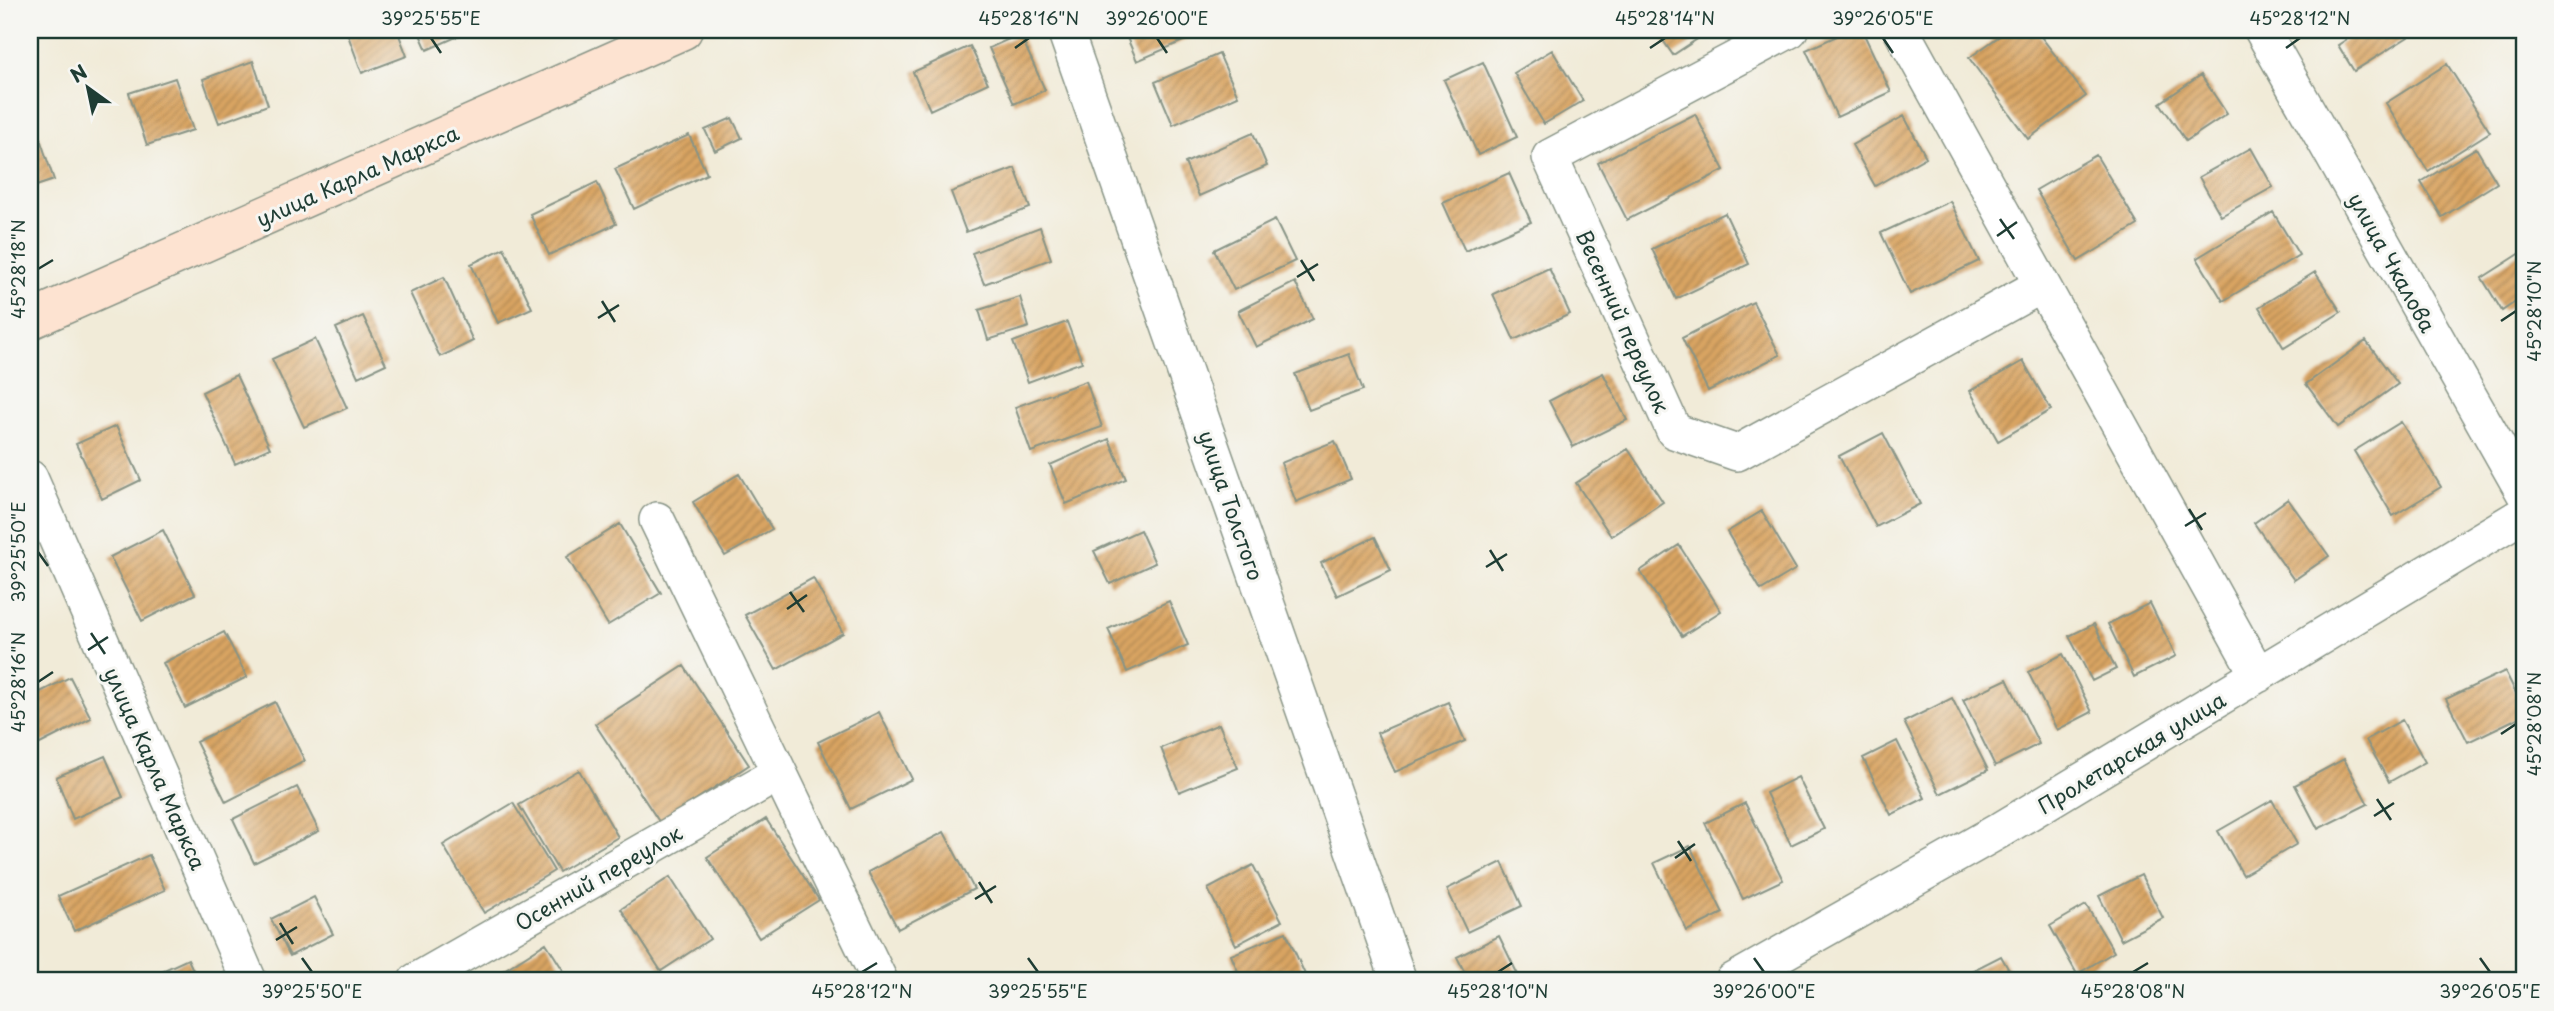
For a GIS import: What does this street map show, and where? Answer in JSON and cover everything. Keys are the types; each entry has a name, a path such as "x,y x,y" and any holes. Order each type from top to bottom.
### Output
{"main road":[{"name":"улица Карла Маркса","path":"30,320 683,30"}],"street":[{"name":"улица Толстого","path":"1065,30 1399,981"},
{"name":"Весенний переулок","path":"1790,30 1550,157 1674,431 1737,453 2042,285"},
{"path":"1901,30 2258,675"},
{"name":"улица Чкалова","path":"2262,30 2524,494"},
{"name":"улица Карла Маркса","path":"30,478 249,981"},
{"name":"Пролетарская улица","path":"1733,981 2002,829 2524,514"},
{"path":"657,520 880,981"},
{"name":"Осенний переулок","path":"416,981 779,773"}],"building":[{"path":"346,30 397,30 407,56 362,73"},
{"path":"418,30 472,30 427,50"},
{"path":"1132,30 1201,30 1202,33 1137,61 1125,33"},
{"path":"1656,30 1711,30 1673,55"},
{"path":"1850,30 1862,30 1891,92 1837,117 1806,50"},
{"path":"2008,30 2036,30 2086,96 2028,139 1969,58"},
{"path":"2361,30 2404,30 2408,37 2354,71 2338,45"},
{"path":"1020,34 1045,90 1014,104 989,48"},
{"path":"970,46 988,83 930,110 913,72"},
{"path":"1552,50 1583,101 1544,124 1514,73"},
{"path":"1219,54 1238,96 1173,125 1155,82"},
{"path":"253,61 268,105 219,123 203,79"},
{"path":"1483,62 1517,137 1478,155 1444,80"},
{"path":"2447,64 2490,132 2428,171 2386,103"},
{"path":"2201,75 2227,114 2186,141 2160,103"},
{"path":"175,78 193,130 147,145 129,93"},
{"path":"1695,114 1724,170 1627,220 1598,163"},
{"path":"1904,116 1926,157 1875,186 1852,145"},
{"path":"732,118 742,138 715,151 705,130"},
{"path":"35,124 54,180 30,188 30,125"},
{"path":"1253,133 1267,166 1199,196 1185,163"},
{"path":"689,135 707,174 634,209 615,169"},
{"path":"2251,148 2273,187 2221,216 2199,177"},
{"path":"2476,148 2497,183 2442,217 2421,182"},
{"path":"2096,155 2138,225 2078,261 2036,190"},
{"path":"1015,168 1030,208 966,232 951,192"},
{"path":"1509,173 1531,222 1465,251 1443,203"},
{"path":"597,182 616,224 549,255 530,214"},
{"path":"1950,201 1979,261 1910,294 1881,233"},
{"path":"2273,212 2299,255 2223,301 2197,258"},
{"path":"1725,213 1749,264 1676,299 1652,249"},
{"path":"1275,220 1295,261 1234,290 1214,250"},
{"path":"1040,227 1051,259 984,284 972,253"},
{"path":"504,248 532,308 498,323 471,264"},
{"path":"2524,251 2524,296 2502,311 2482,278"},
{"path":"1549,268 1570,314 1514,340 1493,294"},
{"path":"2315,272 2341,312 2284,348 2259,307"},
{"path":"444,277 473,341 440,357 410,293"},
{"path":"1295,282 1313,319 1256,347 1238,311"},
{"path":"1020,297 1029,327 988,340 979,310"},
{"path":"1753,302 1780,355 1708,391 1682,338"},
{"path":"363,316 386,364 358,377 336,328"},
{"path":"1067,322 1082,362 1028,382 1013,342"},
{"path":"315,339 347,408 304,427 272,359"},
{"path":"2366,341 2398,384 2338,427 2306,384"},
{"path":"1349,354 1363,390 1309,410 1295,374"},
{"path":"2023,361 2051,410 1998,441 1970,391"},
{"path":"1603,373 1627,420 1573,447 1549,401"},
{"path":"236,375 270,448 235,464 202,392"},
{"path":"1086,381 1102,427 1031,452 1015,407"},
{"path":"2401,422 2441,487 2393,516 2354,451"},
{"path":"116,426 141,480 102,499 76,444"},
{"path":"1883,433 1920,504 1876,527 1839,456"},
{"path":"1109,439 1126,479 1066,504 1050,465"},
{"path":"1335,441 1351,479 1296,502 1281,463"},
{"path":"1628,449 1663,502 1611,536 1576,483"},
{"path":"739,474 772,529 725,556 693,502"},
{"path":"2288,499 2329,556 2294,580 2254,523"},
{"path":"1762,511 1796,569 1761,590 1727,532"},
{"path":"620,524 661,593 608,625 567,557"},
{"path":"163,530 195,594 142,621 110,557"},
{"path":"1140,530 1155,563 1110,584 1094,551"},
{"path":"1375,537 1391,570 1337,596 1321,563"},
{"path":"1679,545 1721,611 1682,636 1640,571"},
{"path":"813,578 843,633 776,670 745,615"},
{"path":"1169,601 1188,645 1127,672 1108,629"},
{"path":"2150,603 2176,656 2134,677 2108,624"},
{"path":"2094,624 2116,669 2092,681 2069,636"},
{"path":"224,632 247,677 185,708 163,663"},
{"path":"2063,654 2092,712 2057,730 2028,672"},
{"path":"684,666 749,765 660,823 595,724"},
{"path":"2505,671 2524,709 2524,715 2468,742 2446,699"},
{"path":"70,677 91,718 30,749 30,697"},
{"path":"2007,679 2039,744 1995,766 1963,700"},
{"path":"1952,698 1988,770 1940,794 1904,722"},
{"path":"275,702 305,761 226,802 196,742"},
{"path":"1448,702 1465,741 1395,772 1377,733"},
{"path":"879,712 912,779 851,809 818,742"},
{"path":"2402,720 2425,762 2389,782 2366,740"},
{"path":"1219,724 1238,768 1179,792 1161,748"},
{"path":"1897,741 1925,798 1891,815 1863,758"},
{"path":"105,756 123,797 73,819 56,777"},
{"path":"2344,759 2368,804 2318,829 2295,785"},
{"path":"579,770 618,837 559,872 519,805"},
{"path":"1798,777 1824,829 1791,845 1766,793"},
{"path":"297,787 319,831 254,863 233,819"},
{"path":"2272,800 2297,844 2243,875 2218,831"},
{"path":"513,803 554,871 484,913 443,845"},
{"path":"1745,803 1783,880 1743,899 1705,823"},
{"path":"766,819 819,900 759,938 707,857"},
{"path":"944,832 974,889 898,929 868,872"},
{"path":"1690,846 1723,913 1687,931 1654,863"},
{"path":"149,855 165,890 74,931 58,896"},
{"path":"1502,862 1522,906 1467,932 1447,889"},
{"path":"1253,865 1282,921 1236,945 1208,889"},
{"path":"2141,875 2163,918 2121,940 2099,896"},
{"path":"670,877 710,939 661,971 621,909"},
{"path":"314,897 333,934 290,956 271,919"},
{"path":"2086,905 2114,952 2077,974 2050,926"},
{"path":"1286,932 1307,979 1242,981 1231,955"},
{"path":"1499,936 1521,981 1469,981 1457,957"},
{"path":"546,943 570,981 487,981"},
{"path":"2001,956 2015,981 1952,981"},
{"path":"188,959 198,981 140,981"}]}
